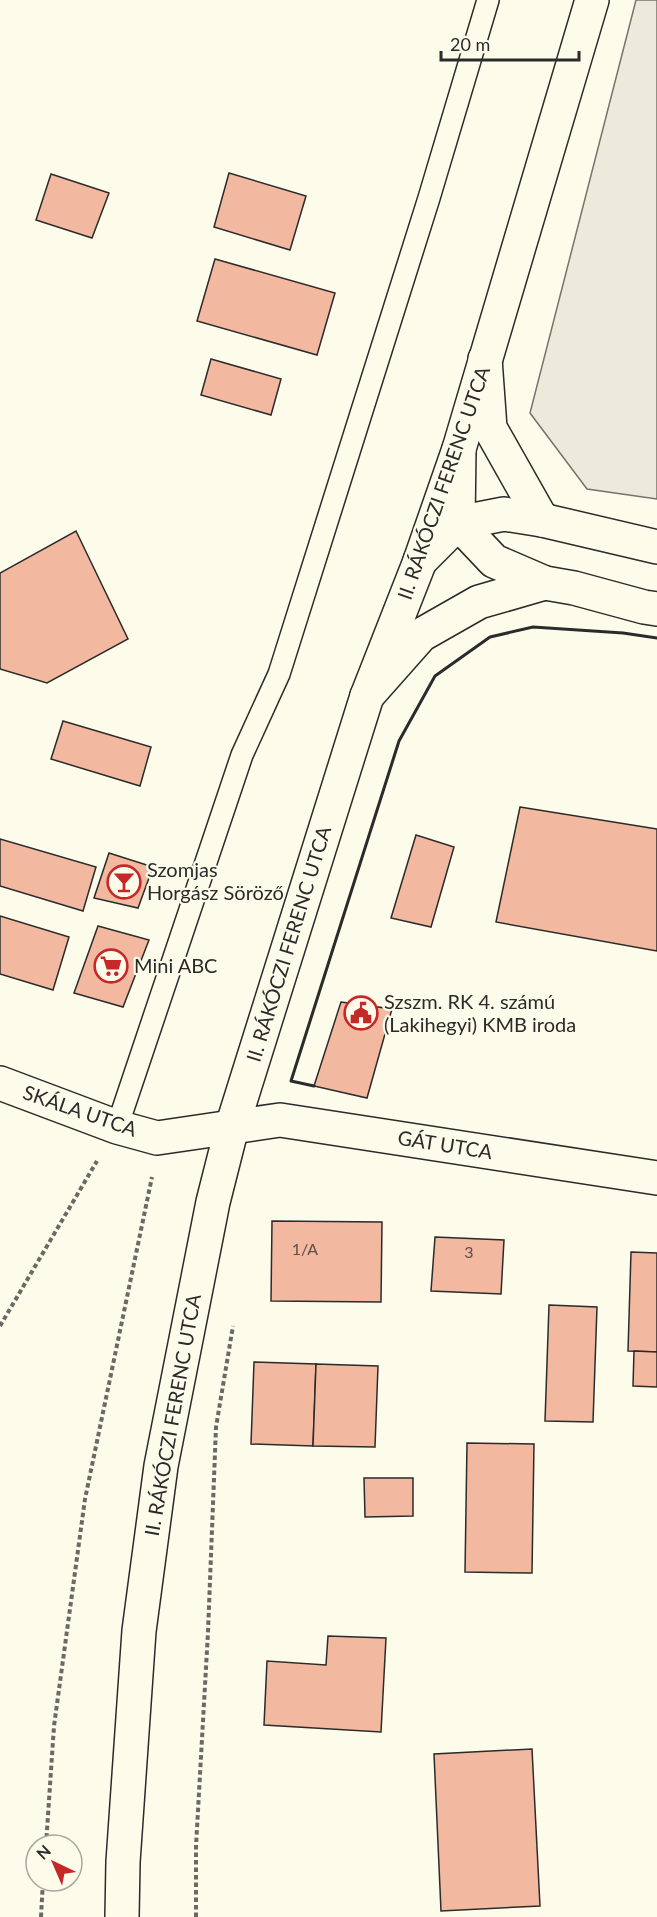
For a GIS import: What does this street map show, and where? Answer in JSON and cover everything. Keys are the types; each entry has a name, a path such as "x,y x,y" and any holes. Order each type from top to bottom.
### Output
{"main road":[{"name":"II. RÁKÓCZI FERENC UTCA","path":"122,1917 123,1862 139,1631 160,1466 213,1202 232,1127 367,696 420,561 459,449 592,0"},
{"path":"485,358 490,428 542,520"},
{"path":"459,449 458,523 494,561 545,583 657,609"},
{"path":"420,561 458,523 504,514 542,520 657,547"},
{"path":"367,696 421,635 478,602 545,583"},
{"name":"SKÁLA UTCA","path":"0,1083 117,1127 158,1138 232,1127"},
{"name":"GÁT UTCA","path":"232,1127 280,1120 657,1178"}],"lane":[{"path":"117,1127 242,754 279,674 429,198 488,0"}],"path":[{"path":"47,1833 54,1726 86,1499 150,1193 158,1138"},
{"path":"0,1326 84,1183"},
{"path":"196,1917 196,1846 216,1427"},
{"path":"41,1917 42,1893"}],"shaded area":[{"path":"636,0 657,0 657,499 587,489 530,413"}],"building":[{"path":"229,173 306,196 290,250 214,227"},
{"path":"51,174 109,193 92,238 36,220"},
{"path":"215,259 335,293 317,355 197,321"},
{"path":"211,359 281,379 271,415 201,395"},
{"path":"76,531 128,639 47,683 0,669 0,573"},
{"path":"63,721 151,747 140,786 51,759"},
{"path":"520,807 657,829 657,951 496,922"},
{"path":"416,835 454,847 431,927 391,918"},
{"path":"0,839 96,867 83,911 0,886"},
{"name":"Szomjas Horgász Söröző","path":"109,853 153,867 138,908 94,898"},
{"path":"0,916 69,937 53,990 0,974"},
{"name":"Mini ABC","path":"98,926 149,940 123,1007 74,993"},
{"path":"341,1002 392,1009 367,1098 314,1086"},
{"path":"272,1221 382,1222 381,1302 271,1301"},
{"path":"435,1237 504,1240 501,1294 431,1291"},
{"path":"631,1252 657,1253 657,1352 628,1351"},
{"path":"549,1305 597,1307 593,1422 545,1421"},
{"path":"634,1351 657,1352 657,1387 633,1386"},
{"path":"254,1362 316,1364 313,1446 251,1444"},
{"path":"316,1364 378,1366 375,1447 313,1446"},
{"path":"467,1443 534,1444 532,1573 465,1572"},
{"path":"364,1478 413,1478 413,1516 365,1517"},
{"path":"328,1636 386,1638 381,1732 264,1725 267,1661 326,1665"},
{"path":"532,1749 540,1906 441,1911 434,1754"}],"wall":[{"path":"314,1086 291,1081 399,741 435,676 490,637 533,627 623,633 657,638"}],"place":[{"name":"Szomjas Horgász Söröző","path":"124,882"},
{"name":"Mini ABC","path":"111,966"},
{"name":"Szszm. RK 4. számú (Lakihegyi) KMB iroda","path":"361,1013"}]}
